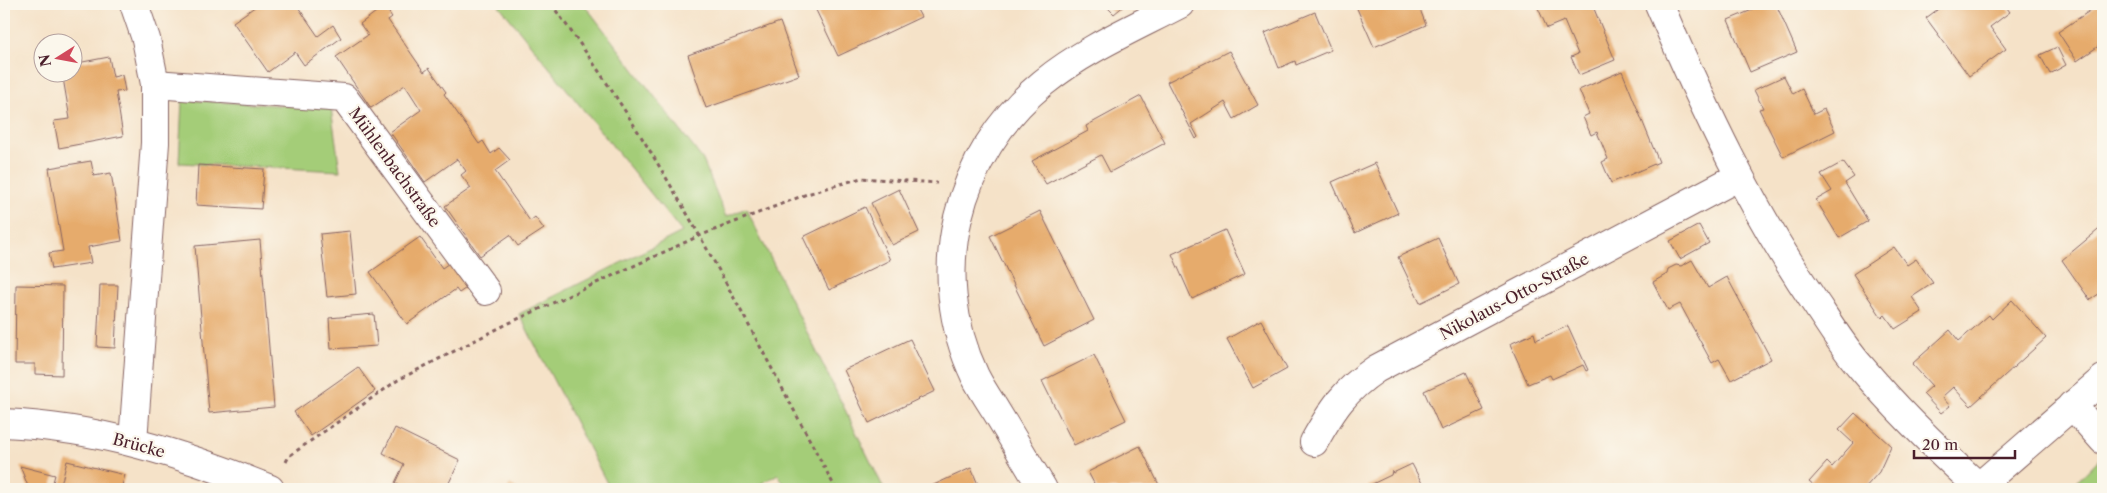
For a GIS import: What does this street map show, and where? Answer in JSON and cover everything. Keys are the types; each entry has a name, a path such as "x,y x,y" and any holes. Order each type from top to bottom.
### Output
{"street":[{"path":"133,441 155,143 155,84 146,39 134,4"},
{"path":"1043,489 975,376 962,339 954,304 952,275 953,241 966,185 993,134 1015,108 1043,83 1069,64 1180,4"},
{"path":"1659,4 1691,79 1738,177 1797,278 1858,365 1937,449 1978,488 2103,379"},
{"name":"Mühlenbachstraße","path":"155,84 344,98 486,291"},
{"name":"Nikolaus-Otto-Straße","path":"1314,442 1336,404 1358,381 1376,369 1738,177"},
{"path":"2072,405 2103,440"},
{"name":"Brücke","path":"4,422 70,429 133,441 203,463 270,489"}],"path":[{"path":"551,4 626,109 665,172 836,489"},
{"path":"285,465 289,456 398,380 507,324 699,236 807,194 861,178 966,185"}],"green space":[{"path":"498,4 584,4 703,160 726,217 746,208 884,489 787,489 778,474 752,489 610,489 519,314 682,232"},
{"path":"182,100 331,108 340,171 179,163"},
{"path":"2101,457 2103,460 2103,489 2070,489"}],"building":[{"path":"259,4 296,4 318,36 333,25 341,38 304,65 295,52 268,72 233,22"},
{"path":"819,4 914,4 921,17 838,56 814,6"},
{"path":"1104,4 1126,4 1114,14"},
{"path":"1355,4 1418,4 1426,25 1374,47"},
{"path":"1545,4 1592,4 1615,60 1579,75 1571,57 1578,54 1564,21 1547,28 1538,8"},
{"path":"1749,4 1776,4 1797,52 1750,72 1728,20 1752,10"},
{"path":"1945,4 2004,4 2010,12 1990,27 2006,49 1969,76 1926,18"},
{"path":"2100,4 2103,4 2103,43 2077,61 2058,32"},
{"path":"384,6 392,17 388,20 424,72 429,68 446,92 444,94 479,144 483,141 491,154 499,148 510,160 495,171 530,221 535,217 544,229 518,246 510,235 480,256 445,206 471,188 461,175 466,171 457,159 425,182 390,132 421,110 405,85 371,108 336,57 368,35 360,24"},
{"path":"1315,12 1331,50 1296,65 1295,61 1279,68 1265,33"},
{"path":"780,22 799,75 706,108 688,55"},
{"path":"2057,47 2066,65 2050,74 2040,55"},
{"path":"1229,51 1258,105 1234,119 1225,102 1191,124 1198,137 1196,139 1167,82"},
{"path":"109,57 113,77 122,75 125,91 116,92 123,136 59,148 54,121 70,119 64,82 82,82 82,62"},
{"path":"1622,71 1659,162 1611,183 1602,162 1608,159 1597,132 1591,135 1583,117 1589,114 1579,90"},
{"path":"1784,76 1793,94 1802,89 1814,114 1824,109 1835,131 1783,157 1759,109 1763,108 1754,90"},
{"path":"1141,96 1165,143 1110,172 1101,155 1046,184 1032,161 1088,131 1086,126"},
{"path":"91,161 94,176 111,173 122,241 88,247 91,263 52,269 49,253 63,251 49,168"},
{"path":"1843,162 1854,177 1845,183 1868,221 1839,238 1816,200 1832,191 1821,174"},
{"path":"1375,163 1398,213 1355,233 1332,182"},
{"path":"198,165 264,169 261,209 196,205"},
{"path":"899,189 919,232 892,245 871,203"},
{"path":"865,207 890,260 829,290 803,237"},
{"path":"1040,211 1094,320 1044,346 990,236"},
{"path":"1699,225 1709,243 1680,259 1670,241"},
{"path":"2103,226 2103,291 2090,300 2062,260"},
{"path":"1225,230 1245,274 1192,299 1172,254"},
{"path":"350,231 356,294 327,297 320,234"},
{"path":"420,237 442,268 455,259 472,284 459,293 456,289 407,324 370,272"},
{"path":"1438,238 1459,284 1420,303 1398,257"},
{"path":"260,240 274,407 209,413 195,246"},
{"path":"1894,247 1907,265 1916,259 1933,283 1912,297 1922,312 1895,329 1885,315 1882,318 1853,274"},
{"path":"1692,260 1708,288 1727,277 1771,359 1731,380 1719,359 1712,363 1680,304 1668,310 1653,282 1667,274 1668,269 1676,265 1681,266"},
{"path":"16,285 63,286 62,375 35,374 35,364 15,364"},
{"path":"100,285 118,285 115,348 97,347"},
{"path":"2012,300 2046,338 1971,406 1953,387 1942,397 1950,406 1941,413 1923,394 1932,386 1912,364 1950,330 1959,341 1989,315 1992,319"},
{"path":"374,314 377,346 331,349 329,318"},
{"path":"1261,320 1287,369 1253,388 1227,339"},
{"path":"1568,326 1588,370 1586,371 1583,365 1552,379 1550,375 1528,384 1510,344 1534,333 1536,340"},
{"path":"910,339 935,391 869,423 844,370"},
{"path":"1094,355 1126,420 1074,445 1042,381"},
{"path":"358,367 375,391 311,436 294,412"},
{"path":"1466,372 1484,410 1441,430 1424,391"},
{"path":"1855,413 1891,446 1879,472 1864,489 1811,489 1814,486 1809,482 1827,462 1832,467 1853,443 1839,430"},
{"path":"395,428 460,460 446,489 406,489 395,483 404,464 383,453"},
{"path":"1140,446 1161,489 1097,489 1088,472"},
{"path":"67,461 125,475 121,489 60,489"},
{"path":"1412,464 1425,489 1370,489 1368,486 1391,475 1392,471 1393,473"},
{"path":"20,466 55,475 51,489 29,489"},
{"path":"971,468 980,489 925,489 938,483"},
{"path":"510,484 518,489 507,489"}]}
